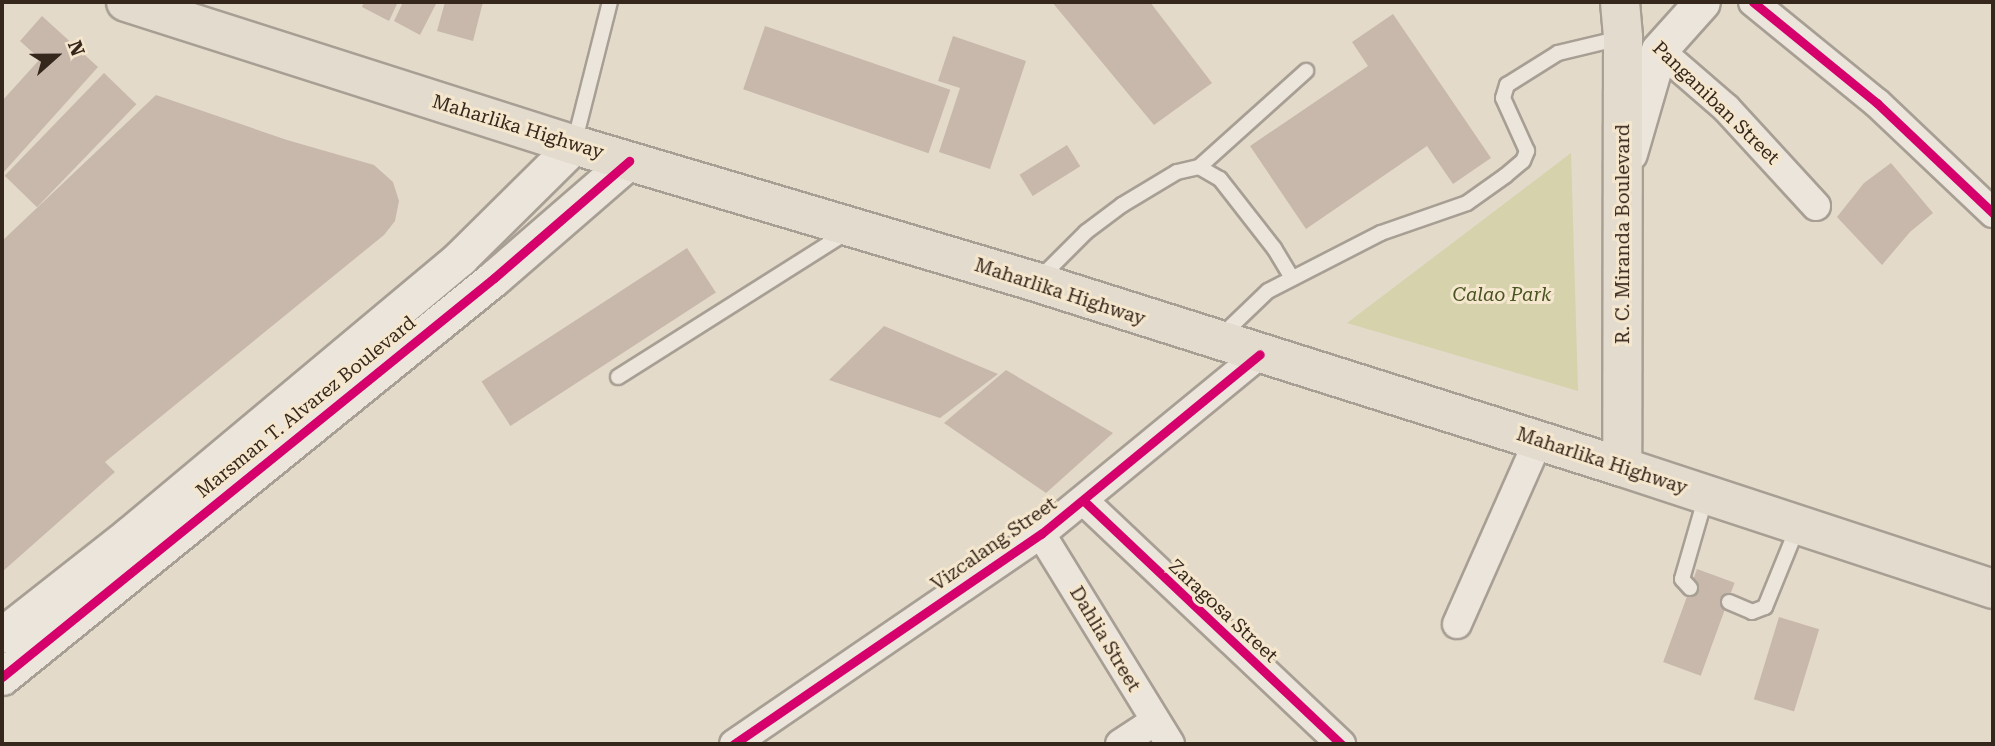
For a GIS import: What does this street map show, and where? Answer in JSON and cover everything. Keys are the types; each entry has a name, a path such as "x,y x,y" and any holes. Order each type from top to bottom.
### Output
{"main road":[{"name":"Maharlika Highway","path":"126,2 574,145 1036,282 1622,467 1993,589"},
{"name":"R. C. Miranda Boulevard","path":"1619,13 1623,171 1622,467"}],"street":[{"path":"1623,171 1660,50 1702,2"},
{"path":"1753,2 1877,103 1993,213"},
{"name":"Panganiban Street","path":"1619,13 1726,108 1816,205"},
{"name":"Marsman T. Alvarez Boulevard","path":"2,635 129,535 460,258 574,145"},
{"name":"Marsman T. Alvarez Boulevard","path":"2,677 494,278 629,161"},
{"name":"Vizcalang Street","path":"734,744 1041,534 1260,354"},
{"path":"1457,624 1538,441"},
{"name":"Zaragosa Street","path":"1084,500 1340,744"},
{"name":"Dahlia Street","path":"1041,534 1170,744"},
{"path":"1120,744 1155,721"}],"lane":[{"path":"574,145 610,2"},
{"path":"1216,341 1268,291 1381,233 1467,203 1523,161 1527,150 1503,98 1507,85 1619,13"},
{"path":"1036,282 1086,232 1122,205 1177,172 1199,167 1306,71"},
{"path":"1199,167 1220,179 1274,248 1292,278"},
{"path":"618,377 852,229"},
{"path":"1690,588 1682,579 1706,495"},
{"path":"1729,602 1752,612 1765,607 1798,526"}],"green space":[{"name":"Calao Park","path":"1571,153 1578,391 1347,323"}],"building":[{"path":"364,2 398,2 389,21 362,7"},
{"path":"403,2 437,2 420,35 394,21"},
{"path":"445,2 483,2 473,41 437,31"},
{"path":"1052,2 1150,2 1212,83 1154,125"},
{"path":"1393,14 1491,158 1453,184 1427,146 1306,229 1250,146 1368,66 1352,42"},
{"path":"42,16 98,67 2,174 2,101 40,59 20,41"},
{"path":"765,26 950,90 929,153 743,89"},
{"path":"953,36 1026,61 990,169 939,152 960,88 938,81"},
{"path":"104,73 136,104 37,207 5,176"},
{"path":"156,95 287,140 374,165 393,182 399,201 395,221 384,235 105,462 115,472 2,572 2,241"},
{"path":"1067,145 1080,166 1033,196 1020,175"},
{"path":"1891,163 1933,213 1910,232 1882,265 1837,217 1864,183"},
{"path":"687,248 716,292 510,426 482,381"},
{"path":"884,326 998,374 940,418 829,380"},
{"path":"1006,370 1113,433 1046,493 944,423"},
{"path":"1697,569 1735,583 1701,676 1663,662"},
{"path":"1779,617 1819,629 1794,712 1754,699"}],"cycle path":[{"path":"1753,2 1877,103 1993,213"},
{"path":"2,677 494,278 629,161"},
{"path":"734,744 1041,534 1260,354"},
{"path":"1084,501 1341,744"}]}
